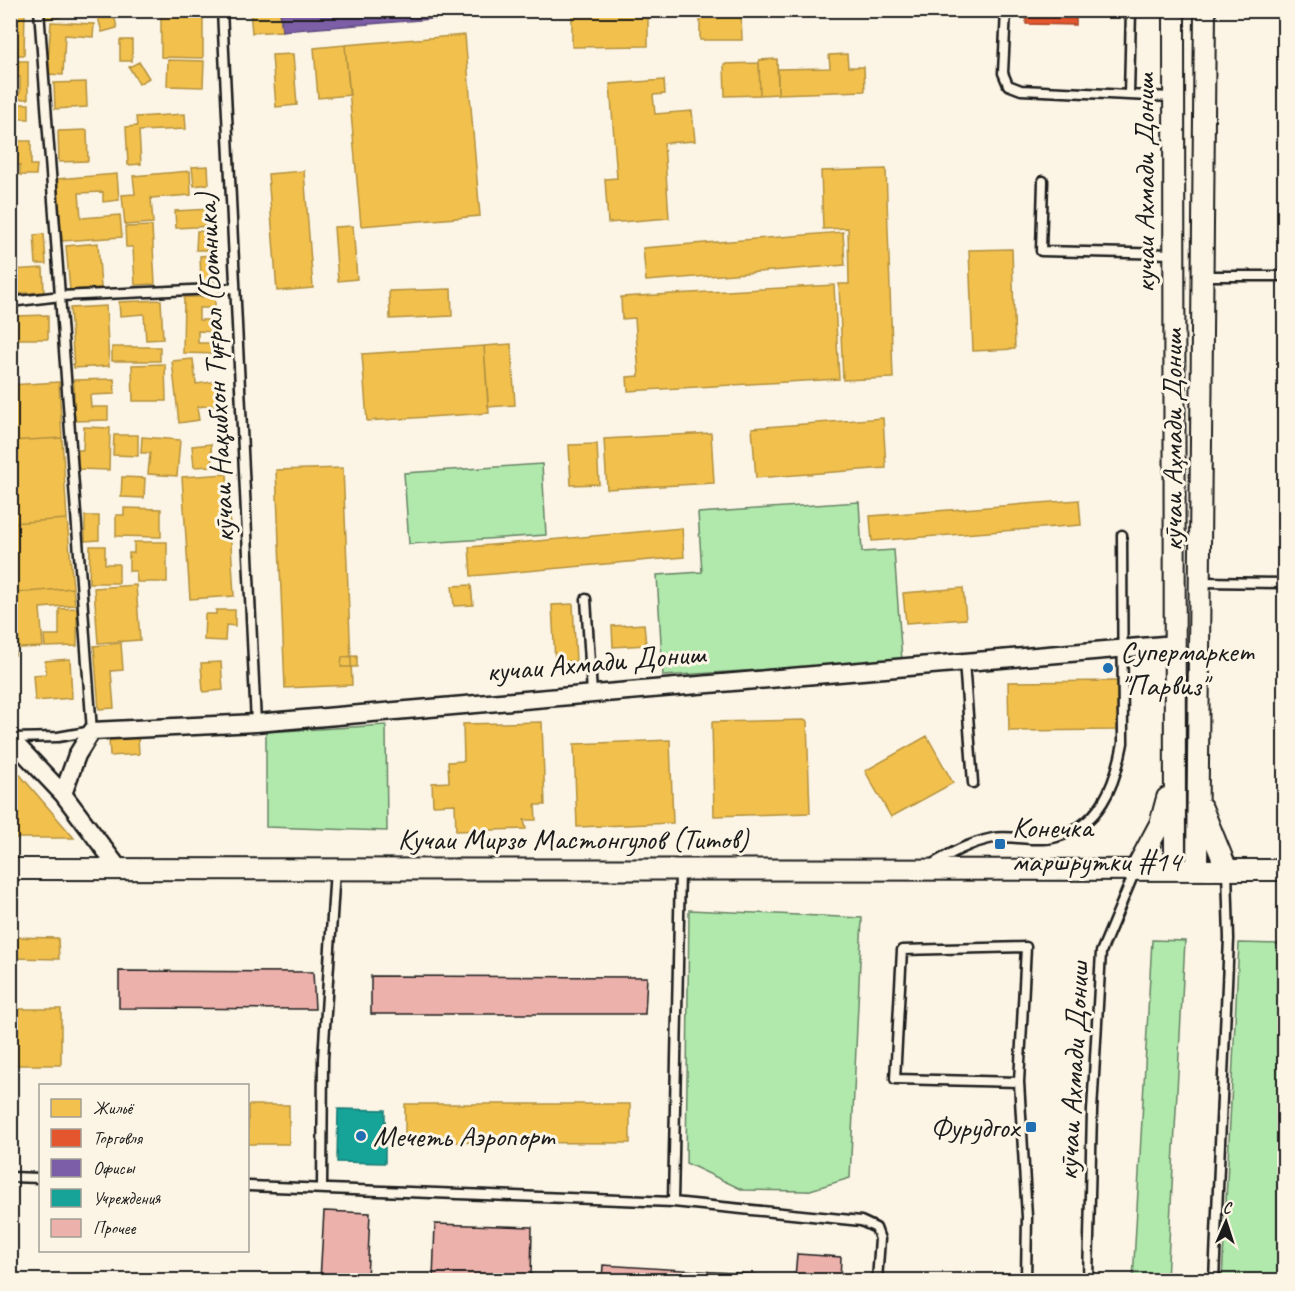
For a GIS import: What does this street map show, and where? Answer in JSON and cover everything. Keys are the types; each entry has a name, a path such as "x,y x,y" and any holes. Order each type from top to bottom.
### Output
{"street":[{"name":"кучаи Ахмади Дониш","path":"1174,10 1172,97 1175,870"},
{"name":"кӯчаи Аҳмади Дониш","path":"1197,870 1204,10"},
{"name":"кучаи Ахмади Дониш","path":"92,731 255,723 1175,644"},
{"path":"63,794 77,755 92,731"},
{"path":"10,738 63,794 120,870"},
{"path":"1136,869 1160,824 1173,776"},
{"path":"1197,778 1203,812 1227,870"},
{"name":"Кучаи Мирзо Мастонгулов (Титов)","path":"10,869 1284,870"}],"lane":[{"path":"10,738 58,737 92,731 39,10"},
{"name":"кӯчаи Нақибхон Туғрал (Ботника)","path":"222,10 255,723"},
{"path":"1006,10 1003,73 1008,85 1021,90 1172,97"},
{"path":"1129,95 1131,10"},
{"path":"1044,181 1041,251 1174,254"},
{"path":"1203,276 1284,276"},
{"path":"10,302 61,296 235,288"},
{"path":"923,869 964,845 996,838 1053,838 1081,826 1101,806 1117,776 1123,743 1125,648 1122,535"},
{"path":"1201,582 1284,583"},
{"path":"586,598 592,693"},
{"path":"964,661 973,783"},
{"path":"322,1189 323,1059 335,869"},
{"name":"кӯчаи Ахмади Дониш","path":"1093,1281 1088,1269 1092,1111 1101,952 1136,869"},
{"path":"673,1202 681,870"},
{"path":"1214,1281 1229,939 1227,870"},
{"path":"1019,1082 895,1079 902,950 1026,947 1019,1082 1027,1217 1026,1281"},
{"path":"10,1177 39,1178"},
{"path":"249,1186 673,1202 868,1223 876,1228 880,1239 877,1281"},
{"path":"1088,1269 1088,1281"}],"green space":[{"path":"542,464 546,535 409,544 404,473"},
{"path":"859,502 862,552 894,550 902,661 663,676 657,575 702,572 698,513"},
{"path":"386,725 387,831 266,827 266,732"},
{"path":"689,910 862,918 850,1178 807,1191 743,1190 686,1163"},
{"path":"1152,940 1185,941 1167,1280 1133,1280"},
{"path":"1239,943 1284,944 1284,1280 1222,1280"}],"building: Жильё":[{"path":"10,10 25,10 24,55 10,55"},
{"path":"44,10 60,10 61,17 45,19"},
{"path":"96,10 113,10 117,28 102,32"},
{"path":"161,10 203,10 203,58 161,57"},
{"path":"250,10 280,10 282,31 252,33"},
{"path":"572,10 648,10 648,46 572,47"},
{"path":"700,15 741,15 742,40 700,40"},
{"path":"51,22 94,24 93,37 65,35 63,75 47,74"},
{"path":"465,35 480,216 361,226 345,45"},
{"path":"120,40 132,40 132,61 120,61"},
{"path":"345,45 350,95 318,98 314,48"},
{"path":"293,54 297,105 276,107 272,55"},
{"path":"847,54 848,67 864,67 865,91 778,94 778,69 830,68 829,55"},
{"path":"777,59 778,94 760,95 759,60"},
{"path":"168,60 204,61 203,87 167,86"},
{"path":"10,61 28,61 28,99 10,99 10,93 20,93 20,77 10,76"},
{"path":"139,62 149,78 139,84 129,67"},
{"path":"759,63 760,95 725,96 724,64"},
{"path":"664,80 665,94 653,95 655,114 692,111 695,141 664,143 669,218 608,223 605,179 617,178 610,84"},
{"path":"86,82 87,107 55,109 54,83"},
{"path":"11,104 29,104 29,119 11,119"},
{"path":"185,114 186,129 139,131 141,164 128,165 126,127 137,126 136,117"},
{"path":"87,130 88,161 59,162 58,131"},
{"path":"31,141 31,165 37,165 36,175 20,175 20,165 10,165 10,143"},
{"path":"208,166 209,184 194,186 192,167"},
{"path":"886,169 893,378 843,380 839,284 849,284 848,228 823,229 821,171"},
{"path":"190,171 191,195 151,198 153,223 125,225 122,195 135,194 133,176"},
{"path":"304,171 313,288 277,291 268,174"},
{"path":"117,174 119,200 103,202 103,192 79,193 81,218 120,215 122,237 62,241 57,179"},
{"path":"211,209 212,226 176,228 175,211"},
{"path":"152,226 155,284 135,285 133,247 126,247 125,227"},
{"path":"353,226 357,279 338,281 334,227"},
{"path":"197,231 208,232 207,250 196,250"},
{"path":"843,232 845,265 646,281 643,248"},
{"path":"44,234 46,264 36,264 34,235"},
{"path":"98,243 101,288 70,290 66,246"},
{"path":"1012,249 1015,349 973,351 969,250"},
{"path":"212,255 213,281 201,281 200,256"},
{"path":"43,268 44,292 10,294 10,270"},
{"path":"834,285 839,379 628,391 627,377 639,376 635,318 622,319 621,297"},
{"path":"451,289 452,316 390,319 389,291"},
{"path":"184,297 215,297 215,308 199,308 199,320 215,320 215,332 198,331 198,343 217,343 217,354 183,353"},
{"path":"161,300 163,339 146,340 144,314 120,316 119,302"},
{"path":"106,306 109,366 74,368 70,308"},
{"path":"48,315 48,339 16,339 15,316"},
{"path":"511,344 515,405 488,407 484,346"},
{"path":"484,346 489,413 367,421 362,354"},
{"path":"112,347 160,347 160,361 112,361"},
{"path":"193,359 196,384 220,381 223,404 197,407 199,420 179,423 172,361"},
{"path":"165,364 166,401 133,401 132,365"},
{"path":"114,379 115,394 90,395 91,407 108,407 108,420 74,421 74,380"},
{"path":"59,382 62,438 10,441 10,385"},
{"path":"883,418 886,468 756,478 752,428"},
{"path":"84,427 110,428 109,470 77,469 78,450 83,450"},
{"path":"711,433 714,483 607,489 604,439"},
{"path":"114,435 138,435 138,456 113,455"},
{"path":"142,437 180,440 177,476 148,474 150,453 141,453"},
{"path":"62,438 67,519 10,523 10,441"},
{"path":"211,444 212,466 194,467 192,446"},
{"path":"597,444 599,484 571,485 569,445"},
{"path":"343,468 352,685 285,688 276,470"},
{"path":"227,474 234,596 190,599 182,477"},
{"path":"122,477 145,478 144,498 121,497"},
{"path":"1079,500 1081,525 872,541 870,516"},
{"path":"124,508 161,509 161,537 116,536 116,515 124,515"},
{"path":"85,516 99,516 99,540 85,541"},
{"path":"67,519 73,588 15,593 10,523"},
{"path":"682,528 684,557 471,576 469,547"},
{"path":"134,542 167,542 167,582 137,582 136,571 129,571 129,553 134,553"},
{"path":"90,546 105,546 105,564 119,564 119,583 89,583"},
{"path":"136,585 140,640 98,643 94,588"},
{"path":"471,585 473,605 454,606 452,586"},
{"path":"73,588 75,605 40,608 43,647 19,648 15,593"},
{"path":"963,588 966,619 906,623 903,593"},
{"path":"573,604 576,661 555,662 552,605"},
{"path":"77,608 77,646 45,647 44,635 59,635 59,609"},
{"path":"216,610 235,610 235,626 226,625 225,641 204,640 205,614 216,614"},
{"path":"10,621 13,621 15,655 10,655"},
{"path":"644,624 646,645 613,647 612,626"},
{"path":"121,643 123,670 111,671 114,708 99,709 94,646"},
{"path":"357,656 357,667 341,667 342,657"},
{"path":"70,659 72,698 35,701 33,675 46,674 45,661"},
{"path":"221,662 223,690 203,692 201,663"},
{"path":"1119,681 1119,730 1009,731 1008,682"},
{"path":"807,720 810,813 714,816 712,722"},
{"path":"542,722 545,805 535,805 536,820 524,820 526,829 456,831 455,804 433,805 432,783 449,782 448,762 464,761 463,724"},
{"path":"927,736 953,783 891,817 865,771"},
{"path":"138,737 139,754 110,756 109,739"},
{"path":"670,740 673,823 577,827 574,744"},
{"path":"10,763 74,838 10,838"},
{"path":"10,937 58,938 59,959 10,958"},
{"path":"17,1009 61,1009 61,1065 16,1065 16,1044 10,1044 10,1029 17,1029"},
{"path":"405,1104 630,1104 630,1143 405,1142"},
{"path":"249,1105 289,1105 289,1144 249,1144"}],"building: Торговля":[{"path":"1026,10 1076,10 1076,25 1026,24"}],"building: Офисы":[{"path":"280,10 521,10 521,12 282,31"}],"building: Учреждения":[{"name":"Мечеть Аэропорт","path":"338,1109 385,1110 385,1163 337,1162"}],"building: Прочее":[{"path":"119,971 313,972 315,1009 119,1008"},
{"path":"371,976 647,977 645,1014 371,1014"},
{"path":"324,1211 370,1213 367,1280 320,1280"},
{"path":"435,1224 532,1227 531,1280 433,1280"},
{"path":"797,1254 841,1257 840,1280 602,1280 603,1265 795,1277"}],"place":[{"name":"Супермаркет \"Парвиз\"","path":"1108,668"},
{"name":"Конечка маршрутки #14","path":"1000,844"},
{"name":"Фурудгох","path":"1031,1127"},
{"name":"Мечеть Аэропорт","path":"361,1136"}]}
